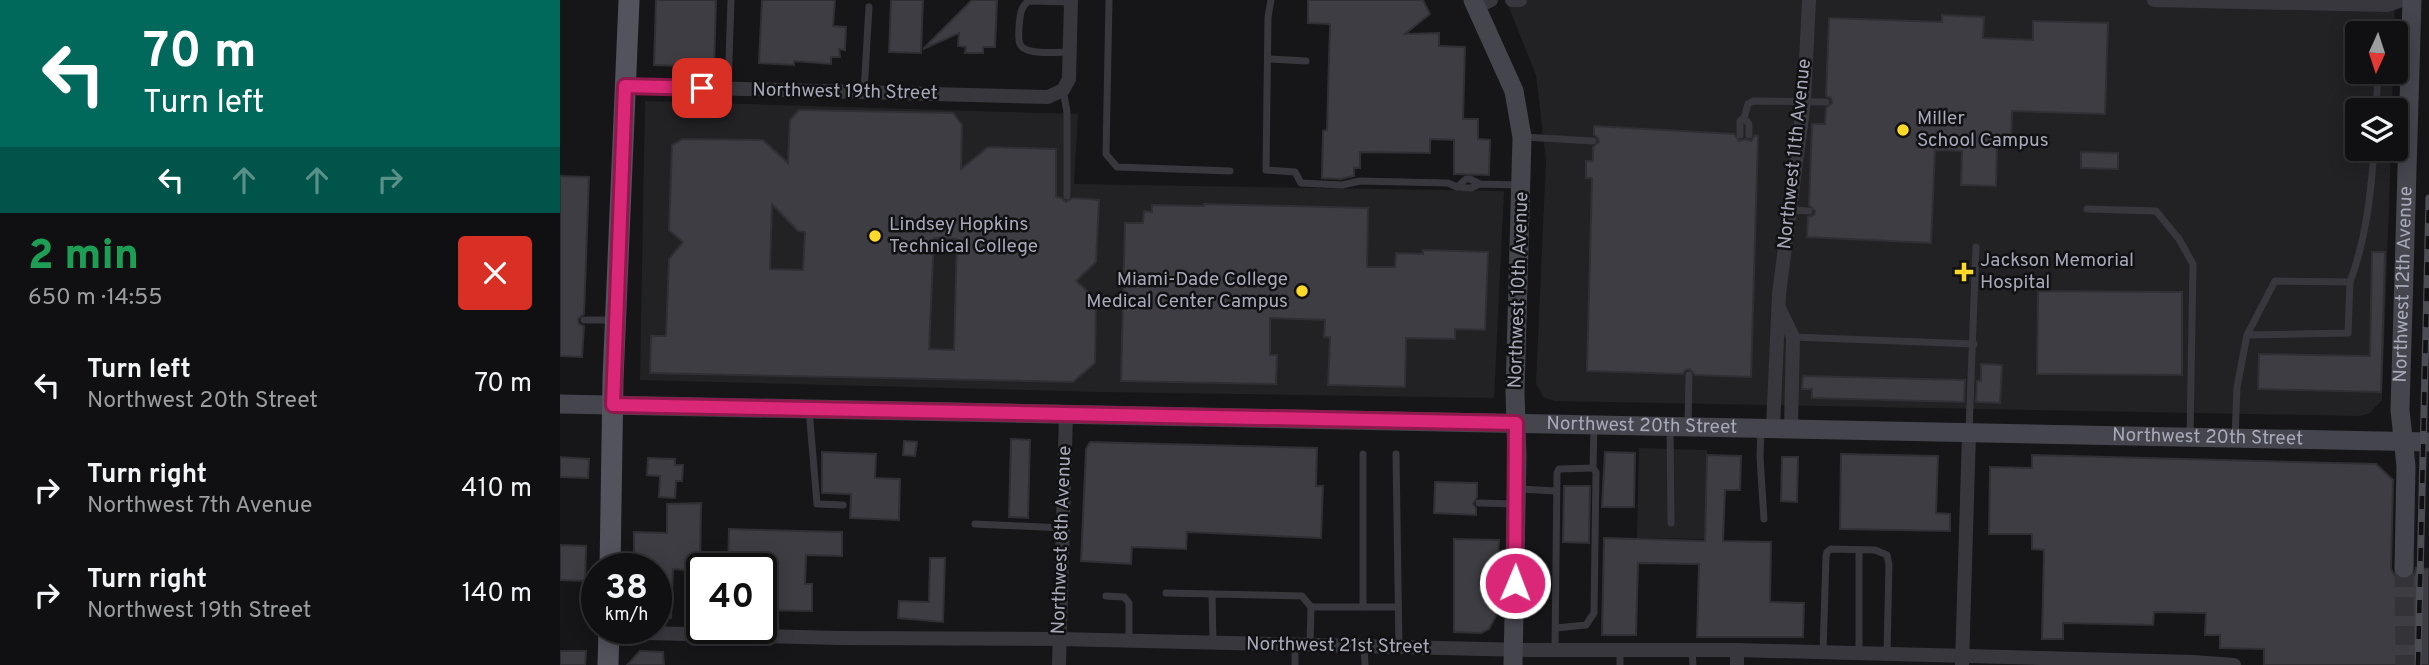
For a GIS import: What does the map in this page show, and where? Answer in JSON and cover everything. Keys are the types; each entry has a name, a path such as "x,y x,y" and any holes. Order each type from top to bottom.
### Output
{"main road":[{"path":"610,553 615,320 629,0"},
{"name":"Northwest 12th Avenue","path":"2404,568 2406,466 2400,410 2413,0"},
{"name":"Northwest 10th Avenue","path":"1480,2 1514,91 1522,137 1515,378 1517,497 1513,657"},
{"name":"Northwest 20th Street","path":"560,404 2429,442"},
{"path":"608,665 609,644"}],"street":[{"path":"1512,0 1520,0"},
{"name":"Northwest 11th Avenue","path":"1775,428 1779,307 1804,101 1809,0"},
{"path":"2154,0 2387,5 2402,0"},
{"path":"1063,90 1069,79 1071,1"},
{"name":"Northwest 19th Street","path":"625,86 1048,97 1063,90"},
{"path":"1775,428 1793,337 1779,307"},
{"name":"Northwest 8th Avenue","path":"1059,665 1066,414"},
{"path":"1962,661 1969,433"},
{"name":"Northwest 21st Street","path":"672,632 840,638 1059,639 1399,647 1513,657 1555,650 1737,650 1887,654 1962,661 2234,665"},
{"path":"1737,650 1737,665"}],"lane":[{"path":"728,89 732,0"},
{"path":"1109,0 1106,154 1117,167 1230,172"},
{"path":"1271,0 1268,17 1266,170 1296,172 1301,183 1342,185 1360,181 1436,182 1457,187 1466,179 1480,184 1522,186"},
{"path":"1069,52 1035,52 1018,43 1020,16 1028,1 1071,1"},
{"path":"864,92 869,7"},
{"path":"1268,59 1307,61"},
{"path":"1063,90 1067,112 1067,196"},
{"path":"1744,135 1740,121 1744,118 1745,109 1753,101 1826,102"},
{"path":"1522,137 1593,141"},
{"path":"2247,335 2348,333 2350,282 2361,253 2373,161"},
{"path":"2087,209 2156,211 2179,239 2193,264 2190,437"},
{"path":"1789,210 1809,211"},
{"path":"1969,433 1976,247"},
{"path":"2235,438 2237,387 2247,335 2275,281 2350,282"},
{"path":"584,320 615,320"},
{"path":"1793,337 1974,344"},
{"path":"1671,523 1679,426 1689,374"},
{"path":"809,409 817,504 843,505"},
{"path":"1556,628 1586,625 1594,613 1594,424"},
{"path":"1764,519 1760,457 1775,428"},
{"path":"1363,454 1363,607"},
{"path":"1396,454 1399,647"},
{"path":"1555,650 1556,473 1559,469 1593,468"},
{"path":"1479,503 1556,491"},
{"path":"975,524 1063,528"},
{"path":"1823,652 1827,552 1831,549 1875,550 1886,555 1889,565 1887,654"},
{"path":"1858,550 1859,654"},
{"path":"1166,593 1302,596 1311,607"},
{"path":"1212,594 1213,643"},
{"path":"1107,596 1125,597 1129,603 1129,641"},
{"path":"1311,607 1397,607"},
{"path":"1295,665 1303,645 1311,607"},
{"path":"1364,646 1364,665"},
{"path":"1620,650 1620,665"},
{"path":"1692,650 1693,665"}],"shaded area":[{"name":"Jackson Memorial Hospital","path":"1506,0 2395,0 2394,21 2345,21 2345,84 2393,84 2392,98 2345,98 2345,161 2391,161 2382,400 2370,413 2360,416 1555,401 1543,397 1536,383 1546,161 1536,75"},
{"name":"Lindsey Hopkins Technical College","path":"645,101 1078,114 1074,184 1504,191 1494,398 1102,392 640,380"},
{"path":"1639,448 1707,450 1705,539 1637,538"}],"building":[{"path":"656,0 716,0 714,67 654,65"},
{"path":"762,0 835,0 833,26 846,27 845,50 839,49 840,57 831,57 831,64 794,61 794,65 759,63"},
{"path":"891,0 923,0 921,53 889,52"},
{"path":"972,0 997,0 995,47 983,47 983,53 965,53 966,47 958,46 959,33 923,49"},
{"path":"1308,0 1423,0 1430,14 1405,34 1439,33 1439,46 1465,47 1463,119 1478,119 1478,139 1490,140 1489,175 1454,174 1454,140 1430,139 1430,153 1360,152 1360,168 1354,168 1354,176 1341,179 1322,178 1323,131 1327,130 1330,24 1308,23"},
{"name":"Miller School Campus","path":"1942,15 1984,17 1983,38 2033,40 2033,21 2108,23 2105,114 2012,111 2011,146 1997,145 1996,186 1961,185 1962,151 1935,150 1931,243 1807,237 1808,217 1814,215 1815,211 1809,205 1812,124 1825,124 1826,108 1832,103 1831,98 1826,96 1829,18 1942,22"},
{"name":"Lindsey Hopkins Technical College","path":"799,110 953,113 962,125 961,169 988,147 1056,149 1056,197 1066,202 1073,198 1099,200 1096,262 1076,281 1096,299 1095,363 1073,382 650,373 651,336 666,336 669,259 683,242 669,230 672,145 683,139 763,140 788,163 790,120","holes":["772,204 798,231 805,232 803,270 770,269","934,238 957,239 954,350 929,349"]},
{"path":"1594,126 1734,134 1739,141 1751,141 1755,135 1758,136 1751,377 1695,375 1690,369 1683,374 1587,371 1592,178 1586,178 1586,161 1593,161 1593,147 1599,142 1594,135"},
{"path":"2081,152 2118,153 2118,169 2081,168"},
{"path":"560,176 589,177 584,314 578,319 579,324 584,326 582,357 560,356"},
{"name":"Miami-Dade College Medical Center Campus","path":"1152,205 1368,208 1367,267 1395,267 1396,253 1423,254 1423,250 1488,252 1485,330 1455,329 1455,339 1406,338 1405,387 1328,385 1330,337 1324,337 1325,320 1270,318 1270,355 1277,355 1276,384 1121,381 1125,223 1143,223 1144,211 1152,212"},
{"path":"2372,252 2385,252 2381,392 2258,389 2259,354 2370,356"},
{"path":"2038,291 2182,292 2182,375 2037,374"},
{"path":"1981,364 2002,365 2000,403 1976,402 1977,381 1981,381"},
{"path":"1803,376 1965,380 1964,402 1812,398 1812,389 1802,389"},
{"path":"1011,439 1030,440 1028,518 1009,517"},
{"path":"904,441 917,442 915,456 903,455"},
{"path":"1090,442 1317,448 1316,486 1323,486 1321,538 1187,532 1186,549 1132,547 1131,564 1081,561 1086,449"},
{"path":"822,452 876,454 875,478 900,479 899,520 850,518 851,494 822,493"},
{"path":"1605,452 1635,453 1634,507 1602,507"},
{"path":"1841,454 1938,456 1936,513 1950,514 1950,531 1840,529"},
{"path":"1707,455 1741,456 1740,490 1725,490 1723,541 1771,542 1770,602 1804,603 1803,637 1697,637 1699,564 1638,563 1636,635 1602,635 1604,538 1705,541"},
{"path":"2032,455 2376,464 2393,480 2393,573 2398,579 2404,580 2414,575 2416,568 2429,569 2429,665 2264,665 2264,649 2220,648 2220,635 2205,635 2206,613 2154,612 2153,625 2063,623 2063,639 2042,639 2044,550 2032,549 2032,534 1989,534 1990,467 2032,468"},
{"path":"560,457 589,459 588,478 560,477"},
{"path":"1782,457 1798,457 1797,502 1781,501"},
{"path":"648,458 675,459 675,465 683,465 682,481 676,481 675,498 659,497 660,476 647,475"},
{"path":"1435,482 1477,483 1477,497 1473,504 1476,515 1434,513"},
{"path":"1564,486 1590,486 1589,543 1563,542"},
{"path":"701,503 700,553 686,553 686,570 673,569 672,594 672,553 634,553 634,532 667,533 667,504"},
{"path":"729,529 842,532 842,556 806,555 805,584 812,584 812,611 777,610 777,553 728,553"},
{"path":"1454,539 1499,540 1496,616 1489,629 1481,633 1454,632"},
{"path":"560,545 586,546 586,553 581,553 581,581 560,580"},
{"path":"930,558 945,558 943,622 898,618 899,601 929,602"},
{"path":"560,651 586,651 585,665 560,665"},
{"path":"640,651 663,652 664,665 627,665"}],"tunnel":[{"path":"2404,568 2405,665"}],"railway":[{"path":"2418,665 2429,198"}],"place":[{"name":"Miller School Campus","path":"1903,130"},
{"name":"Lindsey Hopkins Technical College","path":"875,236"},
{"name":"Jackson Memorial Hospital","path":"1964,272"},
{"name":"Miami-Dade College Medical Center Campus","path":"1302,291"}],"route":[{"path":"702,88 625,86 613,405 1516,423 1515,583"}]}
